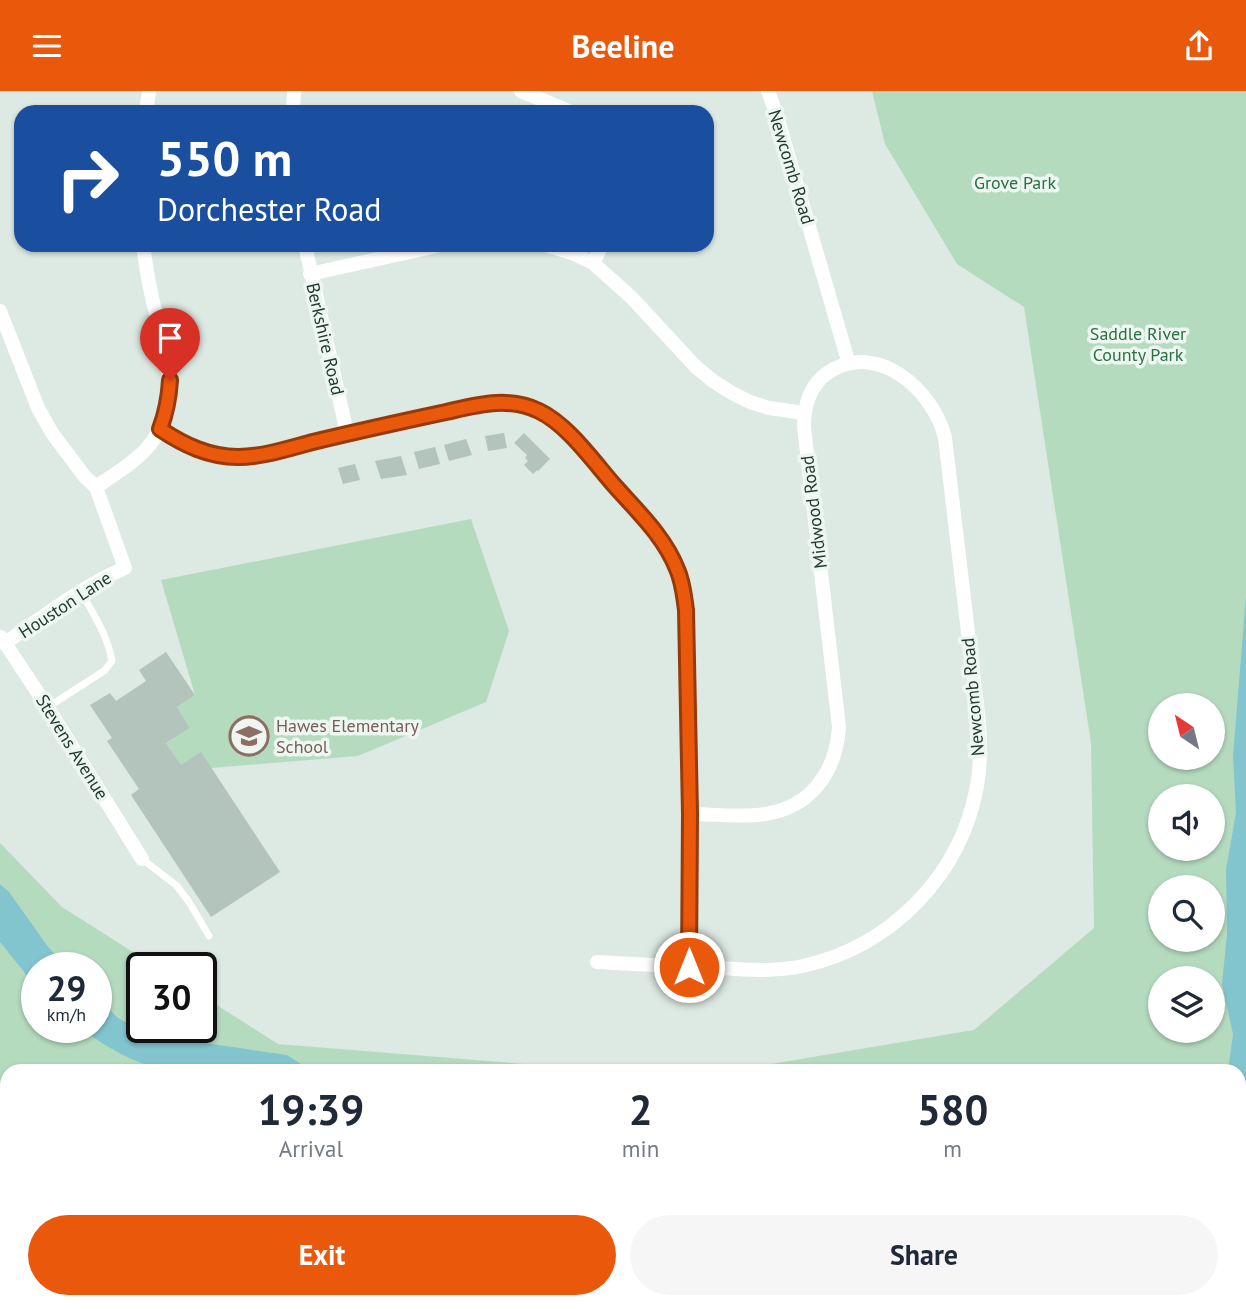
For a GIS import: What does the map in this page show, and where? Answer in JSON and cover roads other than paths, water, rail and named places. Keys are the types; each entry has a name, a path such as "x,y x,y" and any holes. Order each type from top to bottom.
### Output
{"street":[{"path":"521,91 554,105"},
{"name":"Newcomb Road","path":"597,962 759,971 802,966 850,950 871,940 908,912 927,892 953,854 972,807 980,761 978,714 944,433 929,402 905,378 884,366 872,363 849,364 768,91"},
{"path":"0,311 38,408 52,433 96,488 148,447 166,414 170,380 144,252"},
{"name":"Berkshire Road","path":"306,252 347,433"},
{"path":"310,274 409,252"},
{"path":"569,252 593,263 632,297 713,381 750,402 804,413 807,400 822,378 832,370 849,364"},
{"path":"593,263 598,252"},
{"path":"160,429 181,443 199,450 238,457 258,456 347,433 489,403 523,405 538,411 564,428 657,534 678,570 683,589 686,610 690,814 689,967"},
{"name":"Midwood Road","path":"690,814 755,815 782,810 809,794 819,784 834,759 839,727 804,413"},
{"name":"Houston Lane","path":"3,639 125,568 96,488"},
{"name":"Stevens Avenue","path":"3,639 142,859"}],"lane":[{"path":"48,708 104,671 112,661 105,633 81,592"},
{"path":"142,859 176,885 209,936"}],"water":[{"path":"1246,596 1246,1064 1229,1064 1233,1034 1225,998 1226,869 1236,813 1233,756"},
{"path":"0,884 9,892 53,952 21,952 21,968 0,942"},
{"path":"112,1012 126,1022 126,1043 206,1043 287,1055 301,1064 145,1064 103,1043 112,1043"}],"place":[{"name":"Hawes Elementary School","path":"249,736"}],"park label":[{"name":"Grove Park","path":"1015,183"},
{"name":"Saddle River County Park","path":"1138,344"}]}
